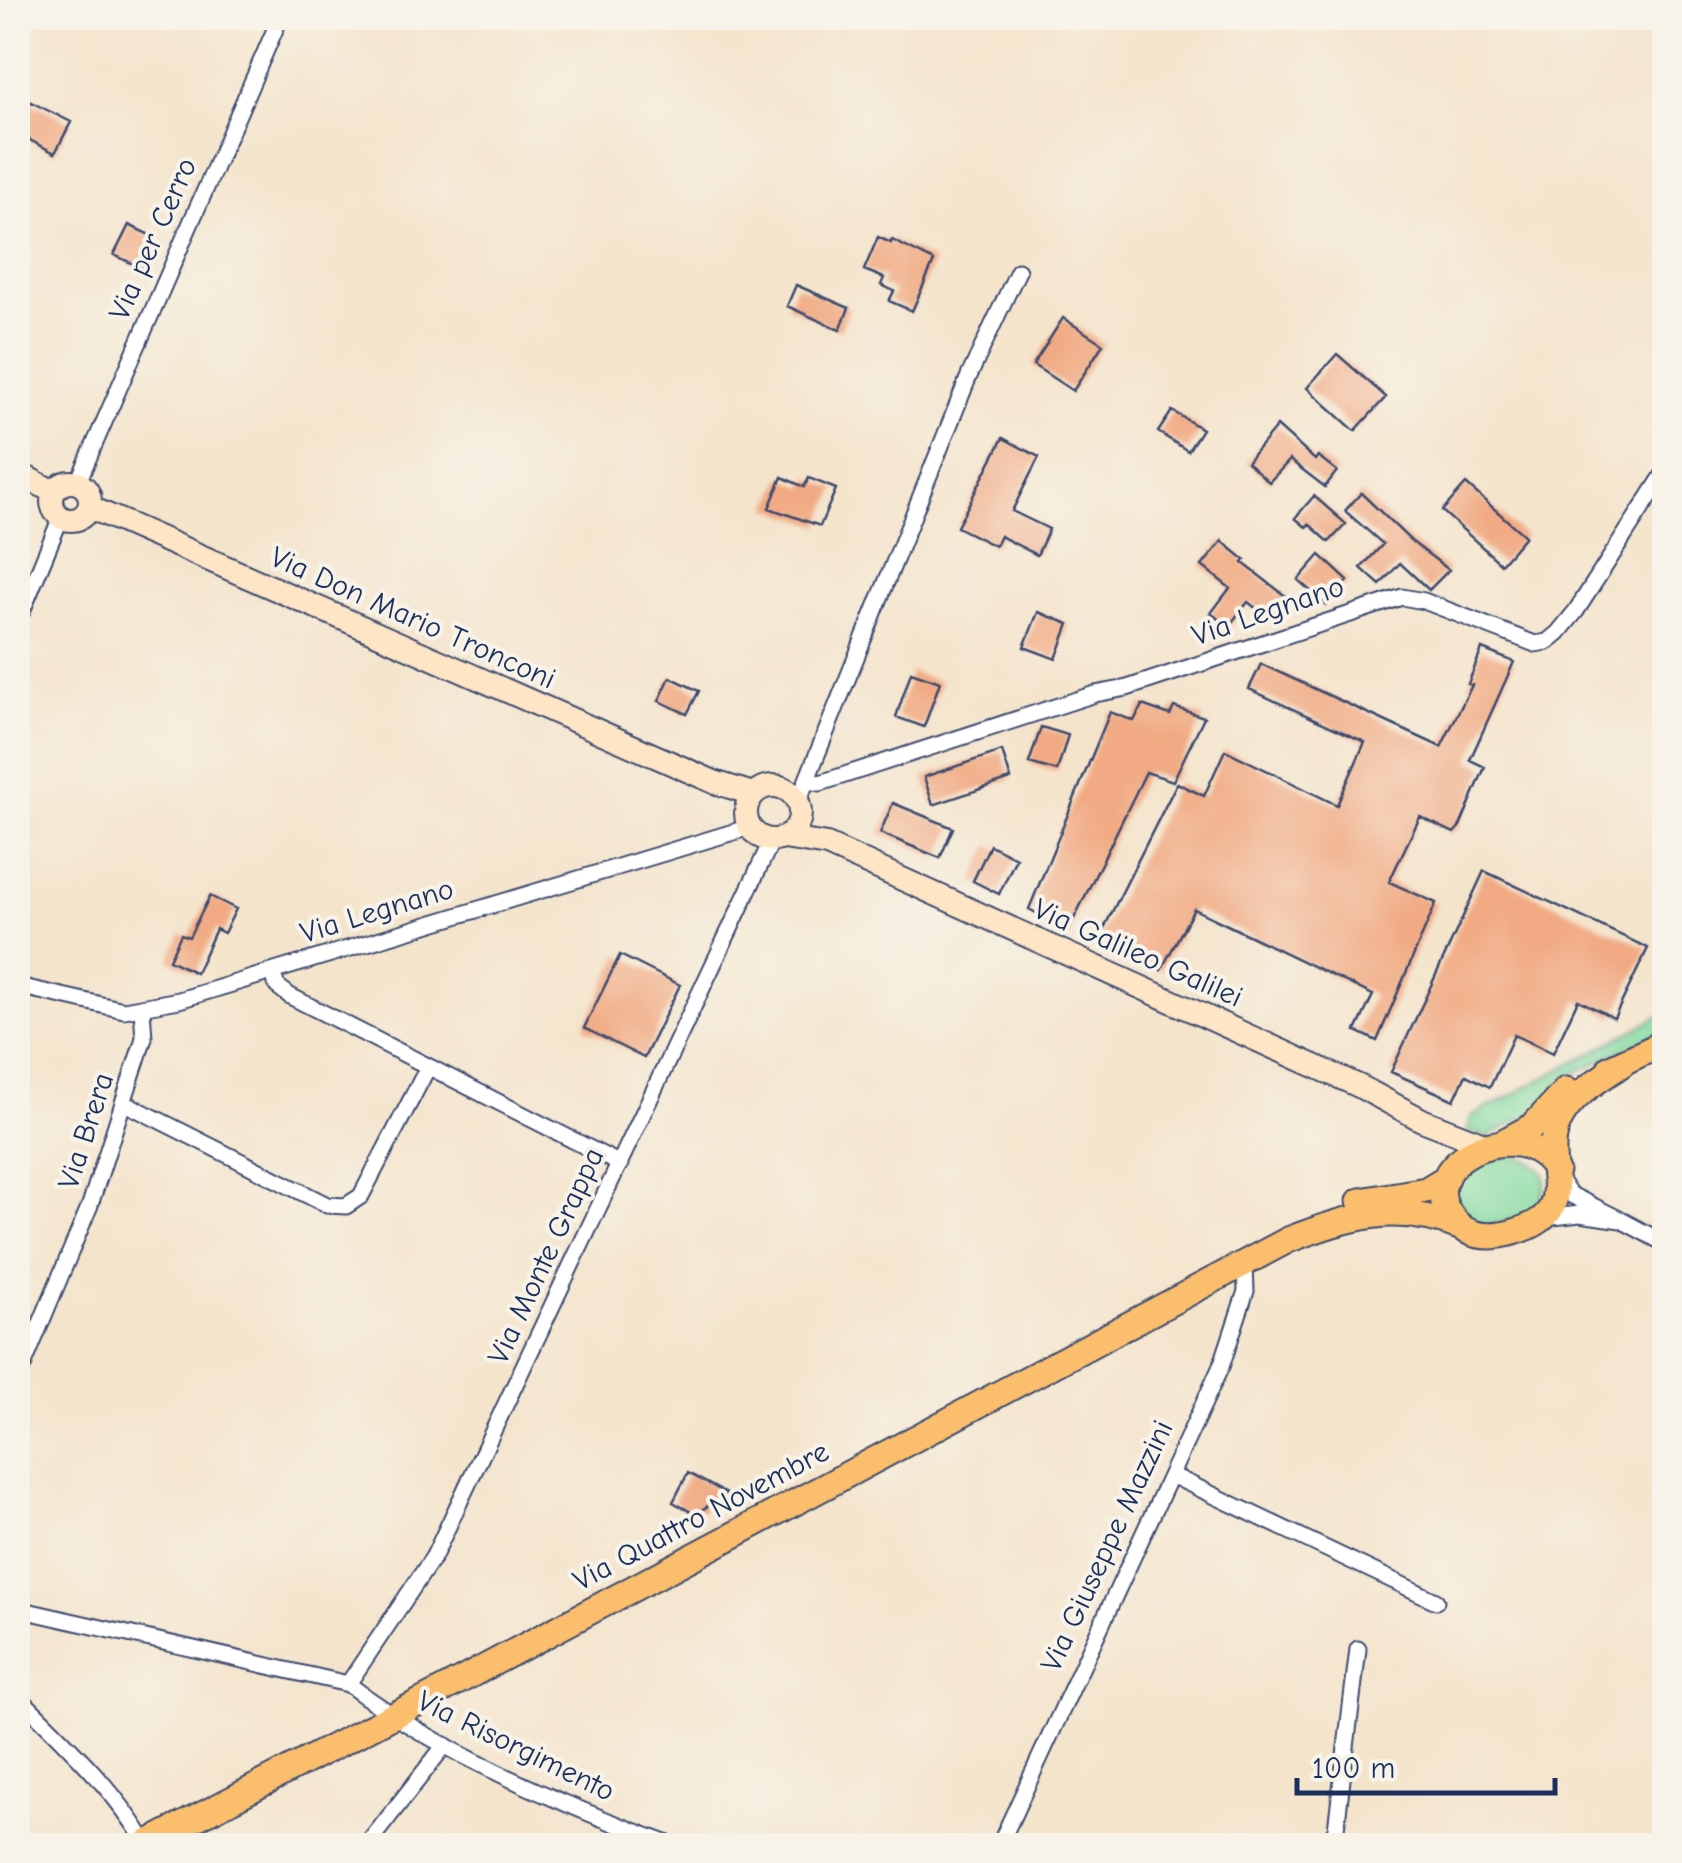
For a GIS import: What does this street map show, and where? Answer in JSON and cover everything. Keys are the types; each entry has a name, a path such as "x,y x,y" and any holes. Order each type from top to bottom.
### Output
{"main road":[{"path":"1622,1064 1581,1092 1560,1119 1554,1139 1557,1197 1548,1214 1531,1226 1495,1237 1477,1236 1462,1228 1444,1202 1447,1176 1467,1153 1504,1142 1533,1126 1560,1096 1584,1078 1664,1043"},
{"path":"1489,1146 1529,1146 1546,1157 1556,1173"},
{"name":"Via Quattro Novembre","path":"1288,1240 1311,1221 1345,1204 1426,1190 1447,1176"},
{"name":"Via Quattro Novembre","path":"144,1844 392,1717 1288,1240 1348,1218 1375,1214 1424,1216 1462,1228"}],"street":[{"name":"Via per Cerro","path":"78,482 280,18"},
{"path":"802,800 778,786 761,789 750,812 759,836 778,839 798,826 802,800 970,376 1018,271"},
{"path":"18,473 54,492"},
{"name":"Via Legnano","path":"802,800 820,783 1402,597 1424,601 1535,644 1547,642 1576,611 1664,474"},
{"path":"78,482 90,495 89,506 78,519 62,518 52,503 54,492 62,484 78,482"},
{"name":"Via Don Mario Tronconi","path":"89,506 714,782 750,812"},
{"path":"18,621 62,518"},
{"name":"Via Galileo Galilei","path":"802,800 827,845"},
{"name":"Via Legnano","path":"18,986 102,1007 142,1008 272,973 672,848 750,812"},
{"name":"Via Galileo Galilei","path":"778,839 827,845 1361,1087 1422,1120 1489,1146"},
{"name":"Via Monte Grappa","path":"348,1684 434,1556 778,839"},
{"path":"272,973 278,986 290,996 620,1164"},
{"name":"Via Brera","path":"18,1378 90,1205 125,1103 144,1038 142,1008"},
{"path":"125,1103 336,1207 361,1196 428,1066"},
{"name":"Via Galileo Galilei","path":"1422,1120 1447,1147 1447,1176"},
{"path":"1556,1173 1569,1194 1664,1243"},
{"path":"1541,1220 1580,1214 1620,1220"},
{"name":"Via Giuseppe Mazzini","path":"999,1846 1233,1336 1246,1291 1245,1264"},
{"path":"1171,1474 1436,1601"},
{"path":"18,1609 348,1684"},
{"path":"1327,1846 1336,1828 1358,1649"},
{"name":"Via Risorgimento","path":"348,1684 392,1717 445,1745 598,1818 674,1846"},
{"path":"18,1696 80,1757 134,1822 144,1844"},
{"path":"366,1846 445,1745"}],"green space":[{"path":"1664,1014 1664,1031 1562,1079 1532,1114 1487,1137 1468,1131 1471,1117"},
{"path":"1514,1156 1535,1165 1544,1176 1544,1192 1536,1212 1506,1222 1488,1223 1459,1212 1453,1188 1461,1173 1478,1164"}],"building":[{"path":"25,99 71,122 55,153 18,134 18,114"},
{"path":"129,225 156,238 142,268 114,255"},
{"path":"878,237 934,261 912,311 889,301 894,291 881,285 884,278 864,270"},
{"path":"796,285 849,308 840,330 787,306"},
{"path":"1063,318 1103,344 1073,391 1033,365"},
{"path":"1337,354 1386,397 1355,431 1307,388"},
{"path":"1172,411 1202,429 1188,451 1158,432"},
{"path":"1277,426 1315,460 1318,456 1337,471 1325,487 1290,460 1269,482 1247,462"},
{"path":"1003,438 1039,457 1012,511 1049,529 1037,555 1000,536 995,546 957,527"},
{"path":"782,477 804,487 809,478 836,489 820,526 769,508"},
{"path":"1466,484 1525,536 1501,564 1442,511"},
{"path":"1361,493 1411,541 1449,570 1429,590 1400,563 1380,585 1361,568 1383,544 1345,511"},
{"path":"1314,496 1346,524 1329,542 1309,524 1306,527 1295,518"},
{"path":"1222,541 1288,598 1271,620 1248,602 1228,627 1211,613 1230,588 1202,566"},
{"path":"1320,555 1348,581 1326,605 1298,580"},
{"path":"1038,612 1069,624 1056,659 1024,647"},
{"path":"1482,649 1514,662 1470,760 1485,767 1460,826 1454,833 1420,817 1389,882 1436,903 1377,1041 1356,1031 1373,995 1194,909 1161,970 1098,940 1177,783 1204,796 1225,750 1337,805 1365,742 1249,689 1261,664 1441,747 1472,685 1468,684"},
{"path":"911,672 940,682 924,727 896,717"},
{"path":"670,677 699,691 687,714 659,701"},
{"path":"1142,705 1170,715 1174,707 1204,717 1173,781 1146,772 1068,931 1029,909 1110,712 1134,721"},
{"path":"1041,727 1068,735 1057,771 1029,763"},
{"path":"1002,751 1011,779 933,805 924,777"},
{"path":"893,803 953,828 940,858 880,833"},
{"path":"990,845 1016,858 999,894 973,881"},
{"path":"1484,871 1648,948 1614,1018 1578,1000 1553,1053 1514,1035 1490,1087 1466,1075 1454,1100 1391,1072"},
{"path":"210,896 236,909 224,933 216,929 196,973 169,960 181,934 189,937"},
{"path":"620,955 680,985 644,1058 584,1028"},
{"path":"688,1473 727,1494 695,1514 673,1502"}]}
